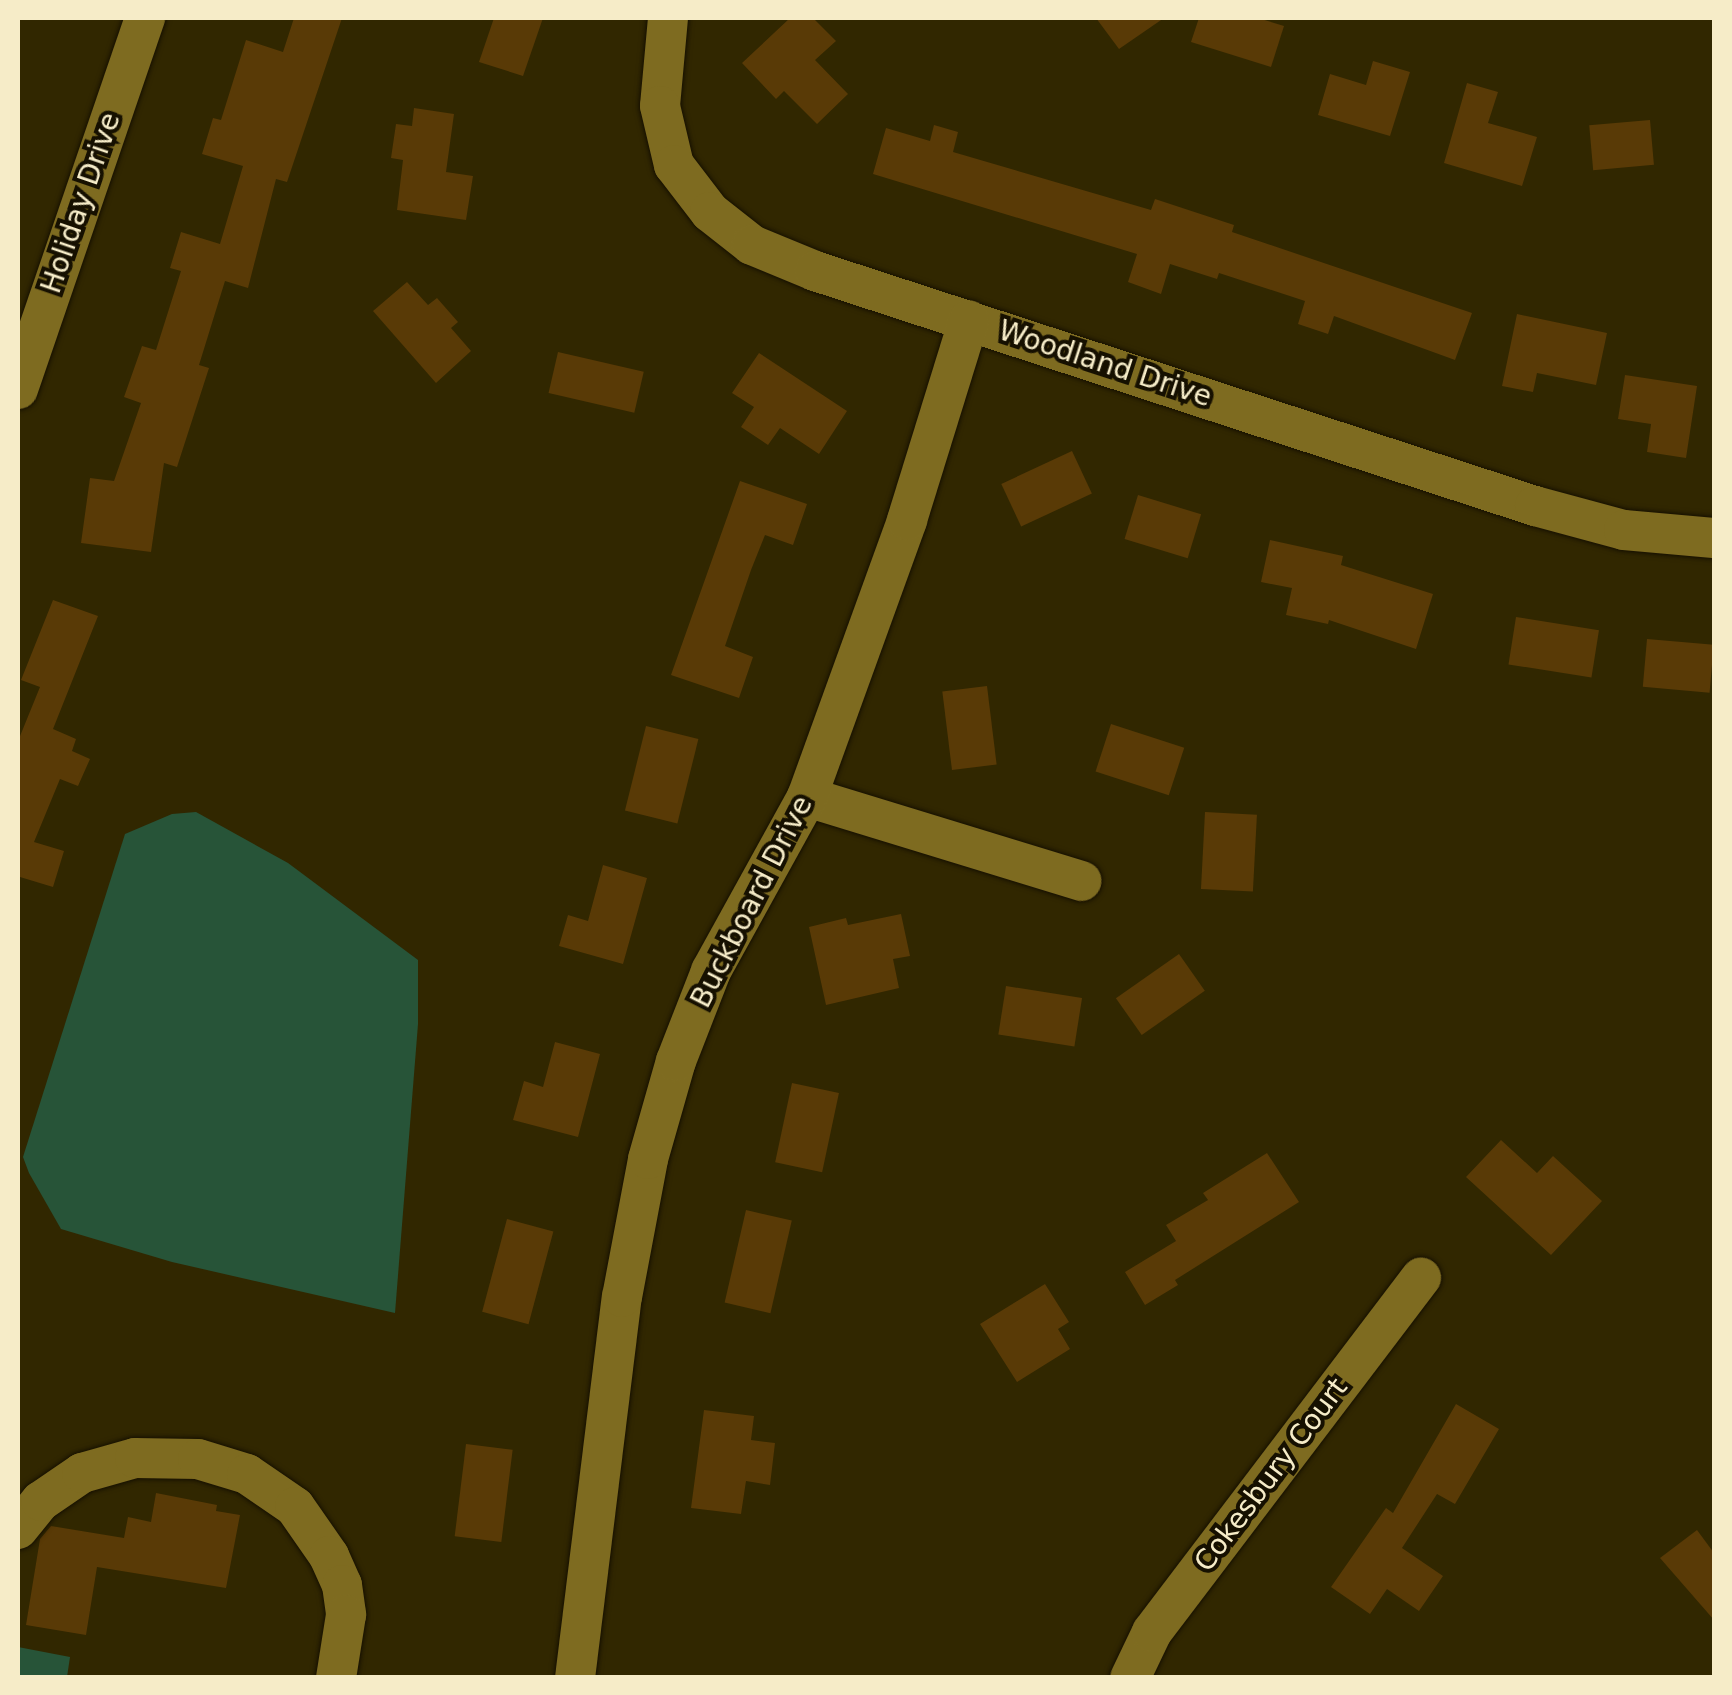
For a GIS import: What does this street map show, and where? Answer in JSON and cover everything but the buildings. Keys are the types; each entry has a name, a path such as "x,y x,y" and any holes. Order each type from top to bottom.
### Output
{"street":[{"name":"Holiday Drive","path":"18,389 145,18"},
{"name":"Woodland Drive","path":"668,18 660,106 674,165 710,212 752,245 815,270 1534,506 1624,530 1714,538"},
{"name":"Buckboard Drive","path":"575,1678 622,1297 648,1159 676,1061 711,971 806,797 907,520 969,320"},
{"path":"806,797 1081,880"},
{"name":"Cokesbury Court","path":"1130,1678 1152,1632 1420,1277"},
{"path":"18,1528 42,1500 82,1473 136,1458 198,1460 247,1474 295,1507 329,1556 342,1585 346,1615 336,1678"}],"green space":[{"path":"196,812 288,863 418,960 418,1024 395,1313 172,1262 61,1229 29,1173 23,1157 125,834 172,814"},
{"path":"18,1647 70,1657 67,1677 18,1677"}]}
